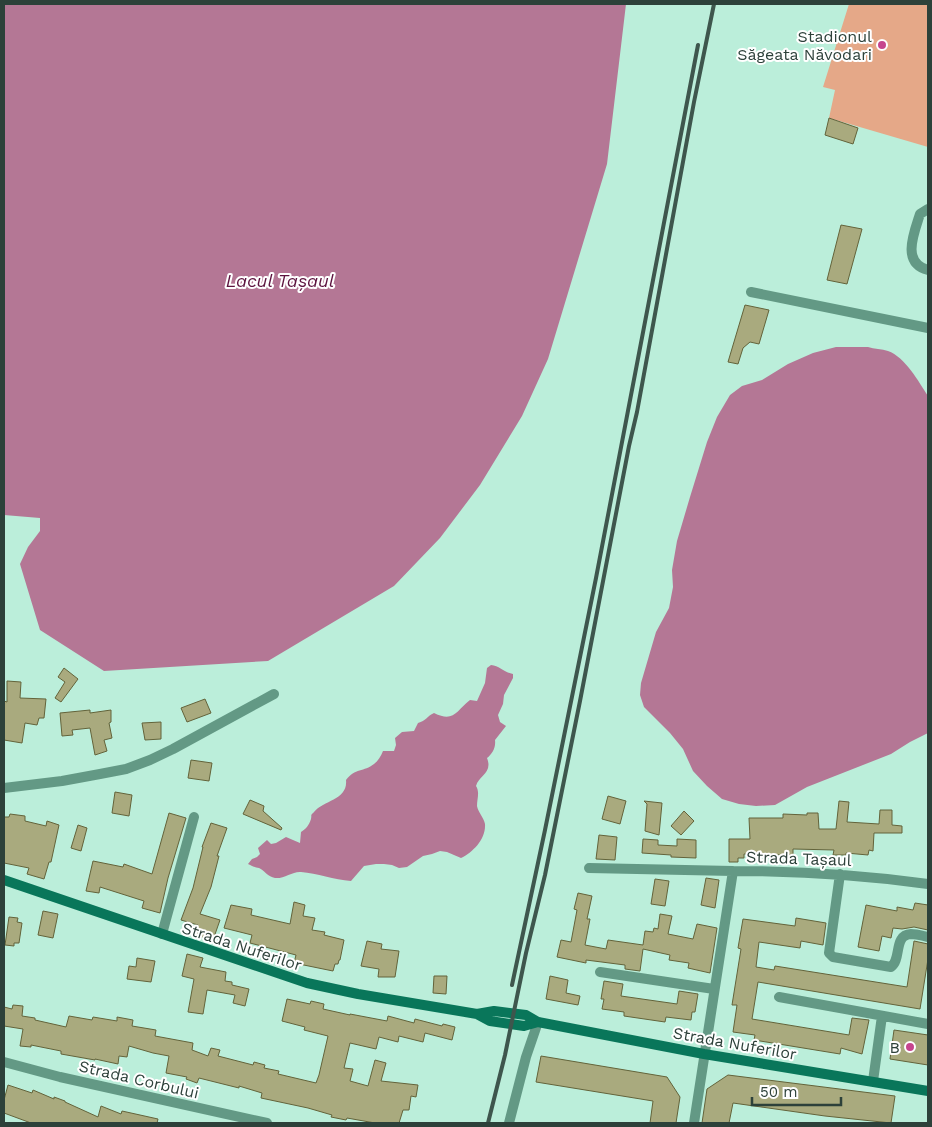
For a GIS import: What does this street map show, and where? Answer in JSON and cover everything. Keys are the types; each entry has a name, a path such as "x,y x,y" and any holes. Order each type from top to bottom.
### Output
{"street":[{"path":"928,209 920,214 912,242 915,264 928,270"},
{"path":"752,292 928,328"},
{"path":"4,787 62,781 100,774 150,760 274,694"},
{"path":"162,934 194,817"},
{"path":"589,868 732,871"},
{"name":"Strada Tașaul","path":"694,1123 732,871 840,874 928,884"},
{"path":"840,874 829,953 833,957 891,967 895,962 900,940 910,934 928,937"},
{"name":"Strada Nuferilor","path":"4,880 307,983 358,994 477,1014 490,1021 524,1026 538,1022 704,1054 928,1091"},
{"path":"600,972 714,989"},
{"path":"779,997 928,1024"},
{"path":"873,1081 882,1016"},
{"path":"509,1123 526,1057 538,1022"},
{"name":"Strada Corbului","path":"4,1062 267,1123"}],"shaded area":[{"name":"Stadionul Săgeata Năvodari","path":"849,4 928,4 928,147 829,118 835,90 823,87"}],"water":[{"name":"Lacul Tașaul","path":"4,4 626,4 607,164 548,359 522,416 480,485 440,538 394,586 268,661 104,671 40,630 20,564 28,547 40,531 40,518 4,515"},
{"path":"836,347 868,347 894,354 911,371 928,396 928,733 891,754 807,787 775,805 756,806 722,799 693,771 683,749 644,707 640,695 641,683 656,632 669,608 673,587 672,570 677,541 707,442 717,417 730,395 742,386 762,380 788,364 813,353"},
{"path":"491,665 513,674 513,678 504,695 503,704 498,715 500,722 506,726 495,740 495,746 491,755 487,758 487,771 476,786 478,793 477,806 485,824 485,830 481,840 470,852 461,858 440,851 423,856 407,867 399,868 384,864 364,866 351,881 301,872 275,878 259,868 248,864 260,854 258,848 267,840 271,844 286,837 300,843 301,832 308,825 311,815 318,808 343,792 349,776 374,764 383,751 394,751 396,745 395,738 402,732 414,731 418,723 434,713 446,717 450,716 458,712 470,700 477,701 485,683 487,668"}],"building":[{"path":"829,118 858,128 853,144 825,135"},
{"path":"841,225 862,229 847,284 827,280"},
{"path":"745,305 769,310 759,344 750,342 743,348 738,364 728,362"},
{"path":"64,668 78,679 61,702 55,698 65,682 58,677"},
{"path":"7,681 21,682 20,698 46,699 44,718 39,718 37,725 25,723 22,743 4,740 4,701 7,702"},
{"path":"205,699 211,713 187,722 181,708"},
{"path":"90,710 90,713 111,710 111,722 109,723 112,738 104,740 107,751 95,755 90,728 72,730 73,735 62,736 60,713"},
{"path":"161,722 161,739 145,740 142,723"},
{"path":"191,760 212,763 209,781 188,778"},
{"path":"115,792 132,795 129,816 112,813"},
{"path":"608,796 626,801 620,824 602,819"},
{"path":"250,800 264,806 263,811 282,828 281,830 243,814"},
{"path":"644,801 662,803 659,835 645,831 647,804"},
{"path":"839,801 849,802 847,822 879,824 880,810 892,810 892,825 902,826 902,833 874,833 873,851 869,850 868,855 846,853 846,855 833,855 834,850 793,849 793,855 744,854 744,858 738,858 738,862 729,862 729,839 750,839 749,818 783,818 783,814 807,815 807,813 818,813 819,829 836,829"},
{"path":"684,811 694,821 681,835 671,826"},
{"path":"169,813 186,818 168,878 160,913 142,908 144,901 100,887 99,893 86,891 93,861 123,867 124,864 152,874"},
{"path":"10,814 25,816 25,821 46,826 47,821 59,825 51,862 49,862 44,879 27,874 29,868 4,863 4,817 9,817"},
{"path":"211,823 227,828 217,856 219,856 211,887 200,914 220,920 213,940 195,935 198,925 181,920 193,888 202,847"},
{"path":"78,825 87,828 81,851 71,848"},
{"path":"599,835 617,837 615,860 596,859"},
{"path":"643,839 658,840 658,845 677,846 677,839 696,840 696,858 642,853"},
{"path":"706,878 719,880 715,908 701,905"},
{"path":"655,879 669,881 665,906 651,904"},
{"path":"578,893 592,896 587,919 590,919 585,945 606,949 608,940 643,945 645,931 653,932 654,928 658,929 660,914 672,916 668,934 693,939 697,924 717,928 710,973 688,968 689,963 669,960 670,955 643,949 640,971 625,969 625,965 586,960 586,963 557,957 561,940 571,942 577,910 574,909"},
{"path":"294,902 305,905 303,916 315,918 312,930 325,932 324,935 344,940 340,960 338,964 335,964 333,971 294,963 296,955 250,943 252,935 224,928 231,905 252,909 251,915 290,924"},
{"path":"915,903 928,905 928,930 914,927 893,928 891,938 882,936 879,951 858,947 866,905 897,911 897,907 913,910"},
{"path":"43,911 58,914 53,938 38,935"},
{"path":"9,917 18,918 17,922 22,923 19,943 14,943 14,946 5,945"},
{"path":"796,918 826,923 823,945 801,941 800,948 759,942 756,967 774,970 775,966 907,987 914,941 928,944 928,959 920,1009 758,982 752,1019 849,1035 852,1018 869,1020 862,1054 841,1048 840,1054 754,1040 755,1035 733,1032 737,1005 732,1005 741,949 738,948 743,919 795,926"},
{"path":"367,941 382,944 381,949 399,951 395,977 378,977 379,969 361,966"},
{"path":"187,954 203,958 200,967 226,972 225,981 232,982 232,985 249,989 245,1006 233,1003 235,995 207,990 203,1014 188,1012 194,979 182,976"},
{"path":"137,958 155,961 151,982 127,979 129,966 136,967"},
{"path":"434,976 447,976 446,994 433,993"},
{"path":"550,976 568,980 566,993 580,996 578,1005 546,999"},
{"path":"604,981 623,984 621,996 677,1004 679,991 698,994 695,1012 692,1012 691,1020 666,1017 665,1022 624,1016 624,1012 602,1009 604,999 601,999"},
{"path":"287,999 310,1004 311,1001 324,1004 323,1009 350,1015 387,1021 388,1016 414,1023 415,1019 442,1026 443,1024 455,1027 452,1040 425,1033 423,1042 399,1036 398,1042 379,1037 376,1049 350,1043 344,1068 353,1069 350,1081 368,1086 375,1060 386,1063 381,1081 418,1085 416,1097 411,1096 409,1110 403,1110 399,1123 375,1123 331,1117 332,1115 308,1108 261,1098 262,1093 239,1086 239,1088 199,1078 197,1083 186,1079 187,1077 166,1073 169,1056 129,1046 127,1057 119,1056 118,1064 61,1054 61,1051 31,1045 31,1047 20,1046 23,1029 4,1026 4,1007 12,1009 13,1005 23,1006 22,1016 66,1027 69,1016 92,1020 93,1017 117,1021 117,1017 133,1020 132,1026 156,1030 155,1036 193,1043 192,1050 208,1056 211,1048 220,1050 218,1056 253,1065 254,1062 265,1065 264,1068 279,1071 278,1074 316,1083 328,1036 304,1030 305,1027 282,1021"},
{"name":"B","path":"894,1030 928,1035 928,1065 890,1059"},
{"path":"541,1056 667,1077 680,1097 676,1123 650,1123 653,1101 536,1082"},
{"path":"728,1075 895,1096 891,1123 733,1103 729,1123 702,1123 707,1089"},
{"path":"8,1085 32,1093 33,1090 54,1099 54,1097 98,1117 101,1106 121,1114 122,1111 158,1119 157,1123 31,1123 4,1113 4,1100"}],"railway":[{"path":"488,1123 545,875 637,412 714,4"},
{"path":"512,985 596,578 698,45"}],"place":[{"name":"Stadionul Săgeata Năvodari","path":"882,45"},
{"name":"B","path":"910,1047"}]}
